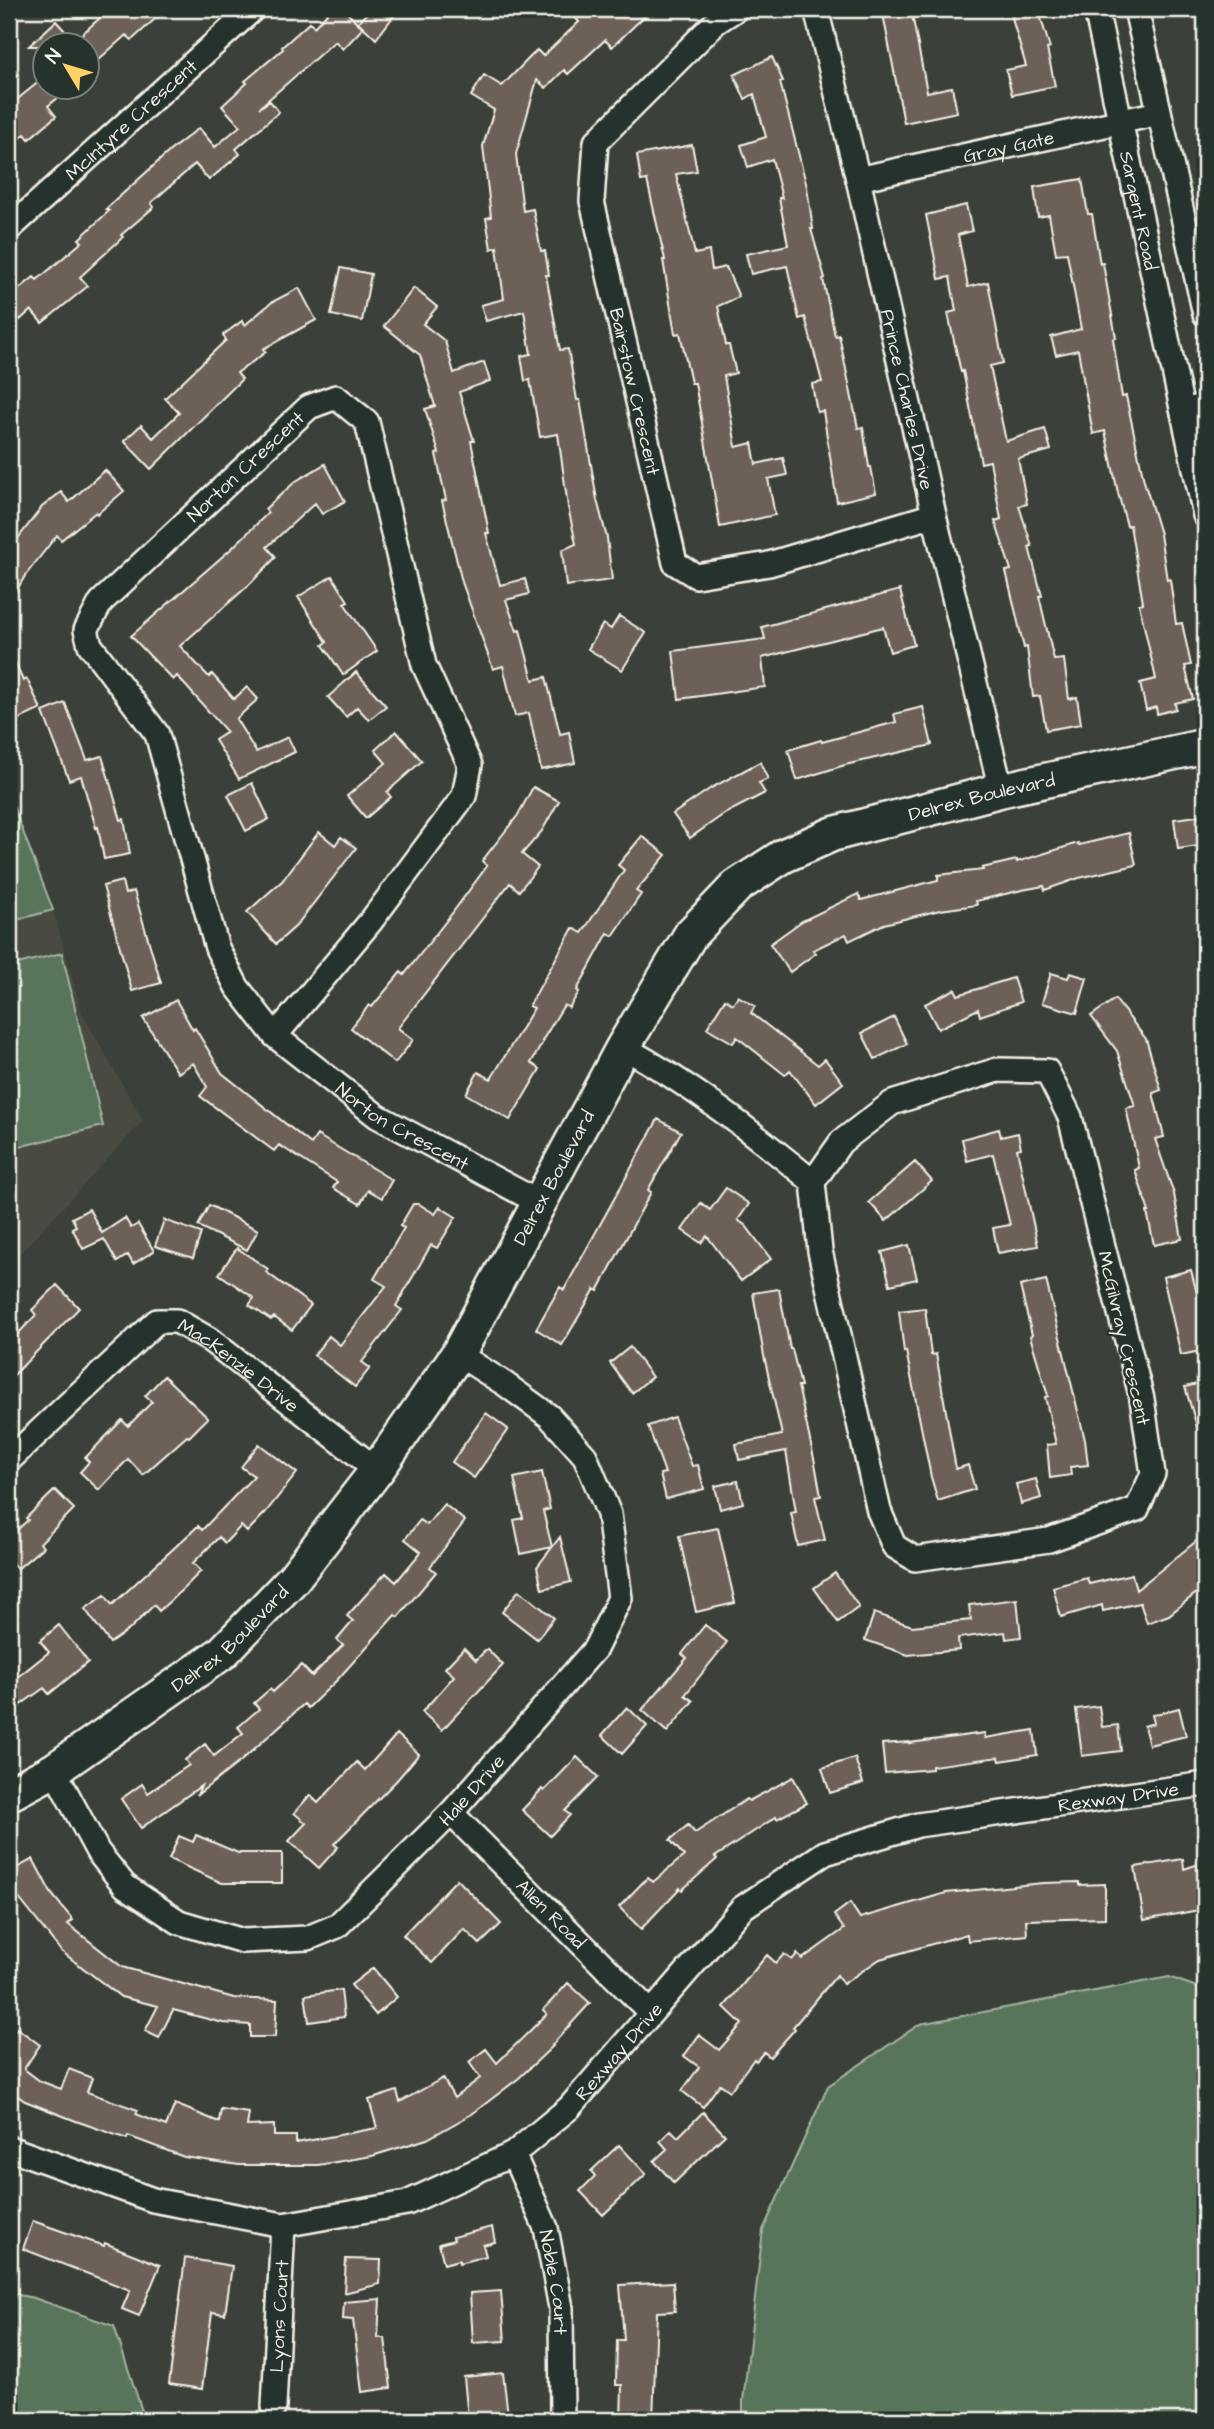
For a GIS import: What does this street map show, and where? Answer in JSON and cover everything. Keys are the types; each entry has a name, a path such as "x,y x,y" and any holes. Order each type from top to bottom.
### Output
{"street":[{"name":"McIntyre Crescent","path":"9,229 253,9"},
{"name":"Bairstow Crescent","path":"736,9 716,22 596,142 592,201 675,564 696,576 769,564 934,515"},
{"name":"Prince Charles Drive","path":"816,9 1001,790"},
{"name":"Sargent Road","path":"1096,9 1205,515"},
{"name":"Sargent Road","path":"1136,9 1205,313"},
{"name":"Gray Gate","path":"858,179 1159,113"},
{"name":"Norton Crescent","path":"275,1036 371,921 464,796 470,765 424,665 367,422 336,397 309,407 101,602 86,630 90,645 156,734 217,948 236,987 275,1036 377,1116 540,1203"},
{"path":"1183,412 1205,405"},
{"name":"Delrex Boulevard","path":"9,1794 54,1770 222,1653 293,1580 377,1470 458,1354 623,1047 691,934 737,886 783,856 833,834 1001,790 1205,746"},
{"path":"623,1047 658,1066 734,1118 813,1182"},
{"name":"McGilvray Crescent","path":"997,1070 1047,1071 1070,1116 1142,1399 1153,1474 1137,1509 1049,1541 915,1559 894,1546 880,1511 820,1251 813,1182 841,1142 892,1103 997,1070"},
{"name":"MacKenzie Drive","path":"9,1460 157,1321 177,1321 210,1340 377,1470"},
{"name":"Hale Drive","path":"54,1770 97,1852 125,1886 179,1922 243,1941 308,1938 337,1926 452,1813 595,1649 620,1598 609,1514 585,1456 549,1416 458,1354"},
{"name":"Rexway Drive","path":"9,2148 153,2200 283,2225 407,2203 513,2154 569,2108 742,1908 825,1853 918,1825 1205,1784"},
{"name":"Allen Road","path":"452,1813 650,2012"},
{"name":"Noble Court","path":"513,2154 546,2228 561,2308 562,2420"},
{"name":"Lyons Court","path":"274,2407 283,2225"}],"shaded area":[{"path":"53,910 82,1013 143,1121 9,1265 9,922"}],"green space":[{"path":"9,795 53,910 9,922"},
{"path":"62,953 103,1126 18,1147 9,1108 9,966"},
{"path":"1169,1977 1205,1990 1205,2420 743,2420 763,2230 828,2086 920,2024"},
{"path":"9,2293 34,2298 114,2326 145,2420 9,2420"}],"building":[{"path":"110,9 166,9 132,40 126,35 102,56 102,32 84,32"},
{"path":"331,9 343,9 363,28 343,49 335,41 259,108 270,101 279,112 236,149 240,154 209,180 195,164 151,203 154,207 121,235 123,237 80,277 88,286 42,323 31,310 20,320 9,306 9,297 34,277 37,280 82,242 79,239 109,211 106,209 199,128 215,147 240,126 222,106 247,83 245,81 310,22 314,27"},
{"path":"371,9 399,9 376,39 358,22"},
{"path":"568,9 652,9 612,47 605,40 568,74 564,70 546,88 537,80 516,154 523,211 533,209 541,251 545,251 549,275 546,275 560,350 568,349 577,400 580,400 597,500 607,538 612,580 566,586 562,550 576,544 558,434 540,437 530,380 525,381 521,356 531,354 524,311 486,321 481,305 504,299 497,247 491,249 486,218 491,217 483,146 494,110 471,96 484,75 502,86 537,50 543,56 579,22"},
{"path":"882,9 911,9 927,92 952,87 957,112 904,123"},
{"path":"1011,9 1038,9 1050,48 1047,49 1055,86 1012,95 1006,70 1026,66"},
{"path":"56,21 66,32 44,32"},
{"path":"772,57 783,81 780,82 807,187 811,229 825,278 823,279 835,336 839,335 858,428 863,427 876,493 837,502 823,411 817,412 812,384 822,382 805,317 799,319 787,266 751,274 746,254 788,245 779,198 782,198 772,159 748,167 741,145 766,137 754,94 745,99 734,75"},
{"path":"32,87 32,102 53,102 48,106 56,116 29,139 25,134 9,148 9,106"},
{"path":"692,145 697,171 676,174 695,254 709,251 712,270 726,267 739,297 718,306 726,345 729,345 736,373 724,376 736,447 752,443 756,464 783,458 787,475 768,479 775,515 720,527 695,383 691,383 680,333 675,334 665,260 647,180 641,181 637,155"},
{"path":"1082,179 1088,214 1092,214 1100,264 1103,263 1116,338 1113,339 1122,397 1126,396 1144,481 1160,534 1176,624 1182,623 1191,665 1185,666 1193,699 1175,703 1176,709 1157,714 1156,707 1146,710 1140,683 1156,679 1139,604 1143,603 1130,525 1127,526 1118,493 1105,431 1093,434 1078,350 1056,355 1051,337 1081,329 1067,253 1056,254 1049,215 1038,217 1034,187"},
{"path":"966,205 972,231 958,235 968,287 988,282 1003,363 990,366 1006,441 1045,429 1051,450 1018,459 1027,504 1019,506 1032,546 1029,547 1042,596 1039,596 1054,660 1064,659 1069,699 1077,697 1081,724 1046,730 1040,696 1033,697 1027,647 1024,648 1006,571 1011,570 995,521 1001,519 990,461 981,463 963,371 961,372 948,313 956,311 950,277 939,279 926,215"},
{"path":"341,268 371,274 362,321 331,315"},
{"path":"299,288 316,320 263,349 266,352 237,373 242,379 151,469 124,441 141,425 153,438 179,413 165,398 226,340 223,335 242,321 245,325 272,302"},
{"path":"414,288 437,307 423,324 445,341 454,373 484,362 490,381 459,392 474,441 471,441 489,533 486,533 500,585 525,579 529,594 506,600 517,631 520,630 533,680 546,677 560,734 569,732 575,763 541,770 529,713 515,716 503,666 493,669 462,582 442,501 446,500 436,454 439,453 425,409 435,406 420,355 384,326"},
{"path":"325,464 345,501 322,514 315,503 267,547 276,557 250,584 180,646 209,677 212,674 234,699 247,687 258,699 236,719 256,752 288,737 295,752 239,779 215,740 227,732 177,676 173,680 131,636 231,549 268,513 265,509 296,481"},
{"path":"105,470 124,491 61,540 57,535 25,576 9,603 9,550 42,507 61,492 69,502"},
{"path":"332,576 348,601 344,603 377,651 343,675 323,645 327,642 298,597"},
{"path":"900,590 914,645 890,652 883,627 762,658 765,687 679,699 673,651 765,639 762,627"},
{"path":"619,616 646,633 622,670 588,649 603,624 611,629"},
{"path":"9,647 23,681 27,679 41,709 9,724"},
{"path":"356,672 386,706 369,720 357,707 346,717 328,697"},
{"path":"65,703 87,760 102,756 121,820 124,819 130,854 104,859 98,827 96,828 81,776 69,780 43,712"},
{"path":"923,707 932,745 845,765 797,780 788,750 896,722 894,714"},
{"path":"396,731 422,761 387,792 391,797 366,818 347,796 386,763 375,750"},
{"path":"760,762 768,779 759,783 765,793 724,814 690,838 673,814 711,788"},
{"path":"252,783 269,819 246,831 228,795"},
{"path":"533,787 559,801 542,831 522,854 538,867 519,891 510,883 398,1028 413,1040 395,1063 351,1028 401,972 404,975 453,912 487,866 482,861 518,815"},
{"path":"1205,815 1205,845 1178,849 1174,819"},
{"path":"319,832 335,845 341,837 356,848 296,926 276,944 247,912 282,881"},
{"path":"1129,833 1136,865 1079,878 1045,890 1044,886 1022,890 976,901 977,905 940,910 884,924 849,941 846,934 813,950 816,953 790,972 770,944 802,921 858,894 861,900 938,880 938,875 983,870 982,868 1017,862 1078,843 1079,845"},
{"path":"642,836 666,855 636,891 641,894 613,936 608,933 577,990 579,992 569,1008 564,1005 542,1041 531,1063 540,1069 510,1120 466,1094 478,1072 491,1079 534,1008 529,1006 573,928 582,933 624,870 618,865"},
{"path":"122,881 125,894 134,891 161,983 132,991 103,886"},
{"path":"1051,973 1068,978 1070,973 1087,978 1077,1013 1042,1003"},
{"path":"1013,978 1021,1002 980,1016 978,1009 938,1029 925,1004 955,989 958,995"},
{"path":"738,996 755,1006 751,1013 818,1065 825,1059 843,1083 816,1104 790,1070 785,1075 737,1037 733,1043 707,1028 725,999 733,1004"},
{"path":"1115,999 1146,1039 1161,1090 1153,1093 1164,1137 1155,1139 1174,1194 1182,1239 1154,1245 1149,1212 1135,1170 1139,1168 1126,1108 1135,1106 1117,1051 1091,1016"},
{"path":"176,1000 222,1073 311,1144 317,1135 392,1180 382,1198 368,1190 360,1204 333,1188 337,1182 279,1145 274,1151 200,1096 207,1087 193,1063 178,1073 143,1018"},
{"path":"894,1017 907,1044 875,1059 862,1033"},
{"path":"658,1119 681,1132 648,1190 651,1192 598,1291 595,1289 562,1345 536,1329 560,1287 564,1290"},
{"path":"999,1129 1001,1137 1018,1133 1021,1148 1017,1149 1038,1246 998,1253 993,1228 1010,1225 993,1154 967,1161 962,1139"},
{"path":"915,1162 932,1181 886,1221 869,1202"},
{"path":"726,1188 749,1204 738,1220 746,1226 771,1259 741,1281 707,1236 701,1243 682,1230 701,1203 710,1210"},
{"path":"413,1204 419,1204 435,1214 440,1207 456,1217 437,1248 431,1245 396,1306 402,1310 362,1362 370,1368 355,1387 314,1355 329,1336 340,1345 386,1286 374,1279 404,1228 400,1226"},
{"path":"209,1205 258,1230 247,1250 198,1226"},
{"path":"89,1209 102,1233 125,1218 131,1228 138,1224 154,1251 133,1264 128,1255 117,1262 104,1239 83,1249 72,1228 76,1226 72,1218"},
{"path":"164,1220 201,1233 193,1258 155,1246"},
{"path":"909,1245 917,1279 890,1285 882,1252"},
{"path":"237,1248 268,1269 266,1272 311,1305 292,1330 274,1317 271,1320 249,1305 254,1298 219,1274"},
{"path":"1191,1270 1205,1325 1205,1350 1181,1355 1163,1277"},
{"path":"1046,1280 1085,1440 1088,1465 1070,1467 1071,1475 1050,1478 1047,1445 1056,1444 1045,1397 1048,1396 1030,1336 1032,1335 1020,1286"},
{"path":"57,1285 79,1308 9,1380 9,1343 36,1315 32,1310"},
{"path":"779,1289 790,1349 801,1386 798,1386 821,1496 815,1497 825,1540 798,1546 791,1513 796,1512 786,1451 739,1460 736,1444 782,1435 753,1293"},
{"path":"925,1308 931,1355 936,1354 956,1469 968,1465 975,1489 938,1501 906,1351 904,1352 899,1311"},
{"path":"630,1347 652,1377 632,1393 610,1363"},
{"path":"164,1376 208,1418 143,1475 128,1459 99,1490 80,1472 89,1462 85,1458 122,1420 128,1426 152,1402 145,1396"},
{"path":"1205,1382 1205,1440 1201,1440 1185,1387"},
{"path":"486,1413 508,1429 474,1478 452,1462"},
{"path":"674,1417 692,1466 698,1465 704,1489 666,1499 660,1474 665,1473 648,1426"},
{"path":"259,1444 297,1473 247,1532 241,1526 225,1543 219,1537 193,1563 201,1571 186,1586 159,1611 154,1605 130,1629 110,1643 85,1609 105,1595 112,1605 198,1526 202,1530 254,1476 241,1467"},
{"path":"542,1472 550,1509 543,1511 552,1547 521,1554 514,1520 523,1518 514,1478"},
{"path":"1036,1479 1041,1498 1021,1504 1016,1484"},
{"path":"738,1481 743,1503 720,1509 715,1486"},
{"path":"55,1490 74,1509 40,1543 43,1547 17,1569 9,1559 9,1537"},
{"path":"444,1504 465,1521 430,1567 436,1572 398,1617 395,1615 308,1708 304,1704 242,1760 197,1795 201,1786 141,1828 121,1799 142,1784 148,1793 189,1765 185,1760 205,1744 214,1756 243,1733 238,1727 259,1709 254,1703 270,1689 273,1692 301,1665 312,1676 343,1645 337,1640 353,1621 347,1616 386,1573 396,1582 421,1552 405,1539 420,1520 427,1525"},
{"path":"718,1528 735,1603 696,1612 679,1536"},
{"path":"1205,1534 1205,1586 1169,1615 1147,1623 1140,1603 1103,1611 1102,1605 1061,1617 1053,1587 1087,1578 1089,1584 1132,1574 1136,1590"},
{"path":"560,1537 571,1582 542,1589 537,1567"},
{"path":"835,1573 859,1607 838,1622 814,1588"},
{"path":"519,1590 554,1618 537,1639 502,1612"},
{"path":"1017,1599 1021,1637 1006,1639 1005,1632 958,1638 959,1650 908,1655 865,1640 874,1613 912,1626 971,1620 969,1605"},
{"path":"59,1625 88,1662 49,1694 44,1688 9,1713 9,1684 49,1652 40,1641"},
{"path":"705,1625 727,1642 685,1695 693,1701 667,1732 642,1710 687,1658 682,1654"},
{"path":"464,1648 476,1660 487,1649 503,1665 442,1730 422,1712 454,1676 445,1668"},
{"path":"1099,1706 1102,1727 1118,1725 1121,1751 1082,1756 1076,1709"},
{"path":"627,1707 647,1726 622,1754 602,1735"},
{"path":"1179,1708 1186,1736 1149,1745 1144,1726 1154,1723 1152,1715"},
{"path":"1034,1730 1037,1755 1000,1761 999,1757 932,1766 932,1769 885,1773 882,1744 985,1733 985,1738"},
{"path":"397,1734 419,1754 334,1844 338,1847 319,1868 289,1841 306,1823 294,1813 310,1795 318,1803 357,1762 365,1770"},
{"path":"577,1757 598,1777 565,1811 570,1815 550,1836 522,1810"},
{"path":"855,1758 863,1783 830,1793 822,1768"},
{"path":"793,1777 807,1803 777,1819 776,1817 715,1857 717,1859 682,1890 680,1888 641,1929 619,1907 648,1877 653,1882 684,1856 670,1840 688,1825 695,1833 747,1799 749,1801"},
{"path":"196,1835 238,1853 282,1853 282,1883 222,1883 169,1859 179,1836 193,1842"},
{"path":"33,1859 51,1893 73,1920 68,1924 122,1967 234,1998 277,2000 275,2037 250,2037 250,2025 223,2023 173,2010 159,2038 145,2031 158,2006 121,1997 61,1951 18,1897 9,1903 9,1872"},
{"path":"1183,1859 1184,1869 1205,1862 1205,1909 1144,1920 1135,1867"},
{"path":"457,1879 501,1924 480,1944 464,1929 432,1963 403,1935"},
{"path":"1079,1882 1079,1885 1105,1884 1105,1918 1026,1920 1027,1935 968,1941 967,1934 880,1959 843,1984 837,1975 770,2057 764,2052 756,2061 754,2059 730,2091 720,2084 703,2107 682,2091 699,2067 684,2056 699,2035 719,2050 742,2024 724,2007 767,1955 776,1963 784,1954 792,1960 797,1954 802,1959 844,1929 834,1915 850,1903 860,1918 946,1893"},
{"path":"373,1968 397,1997 376,2015 351,1985"},
{"path":"568,1983 590,2003 553,2046 519,2078 472,2114 427,2139 372,2156 318,2165 239,2165 184,2157 128,2136 127,2139 76,2121 25,2101 9,2090 9,2040 17,2028 40,2045 24,2069 40,2081 61,2089 69,2069 92,2078 87,2092 138,2110 136,2114 166,2126 175,2104 219,2122 221,2109 249,2113 247,2126 274,2125 274,2136 296,2136 296,2143 377,2128 369,2100 397,2091 400,2102 443,2078 454,2098 480,2078 469,2062 486,2049 497,2063 547,2014 543,2010"},
{"path":"341,1990 344,2017 309,2022 305,1995"},
{"path":"703,2112 725,2135 674,2183 654,2161 667,2149 660,2141 671,2130 678,2137"},
{"path":"619,2145 646,2174 603,2215 580,2191 595,2176 591,2171"},
{"path":"33,2221 104,2246 105,2243 160,2265 139,2316 122,2309 130,2290 23,2249"},
{"path":"492,2227 495,2242 483,2245 486,2256 444,2264 439,2244 454,2240 453,2237"},
{"path":"185,2258 232,2266 225,2314 212,2312 202,2389 169,2384"},
{"path":"346,2259 381,2260 380,2284 344,2293"},
{"path":"673,2282 675,2311 657,2312 653,2420 621,2420 622,2385 616,2385 617,2340 624,2340 620,2285"},
{"path":"501,2291 505,2341 473,2343 470,2293"},
{"path":"380,2299 378,2338 385,2338 391,2388 362,2392 353,2320 343,2319 344,2302"},
{"path":"503,2373 508,2415 468,2419 464,2377"}]}
